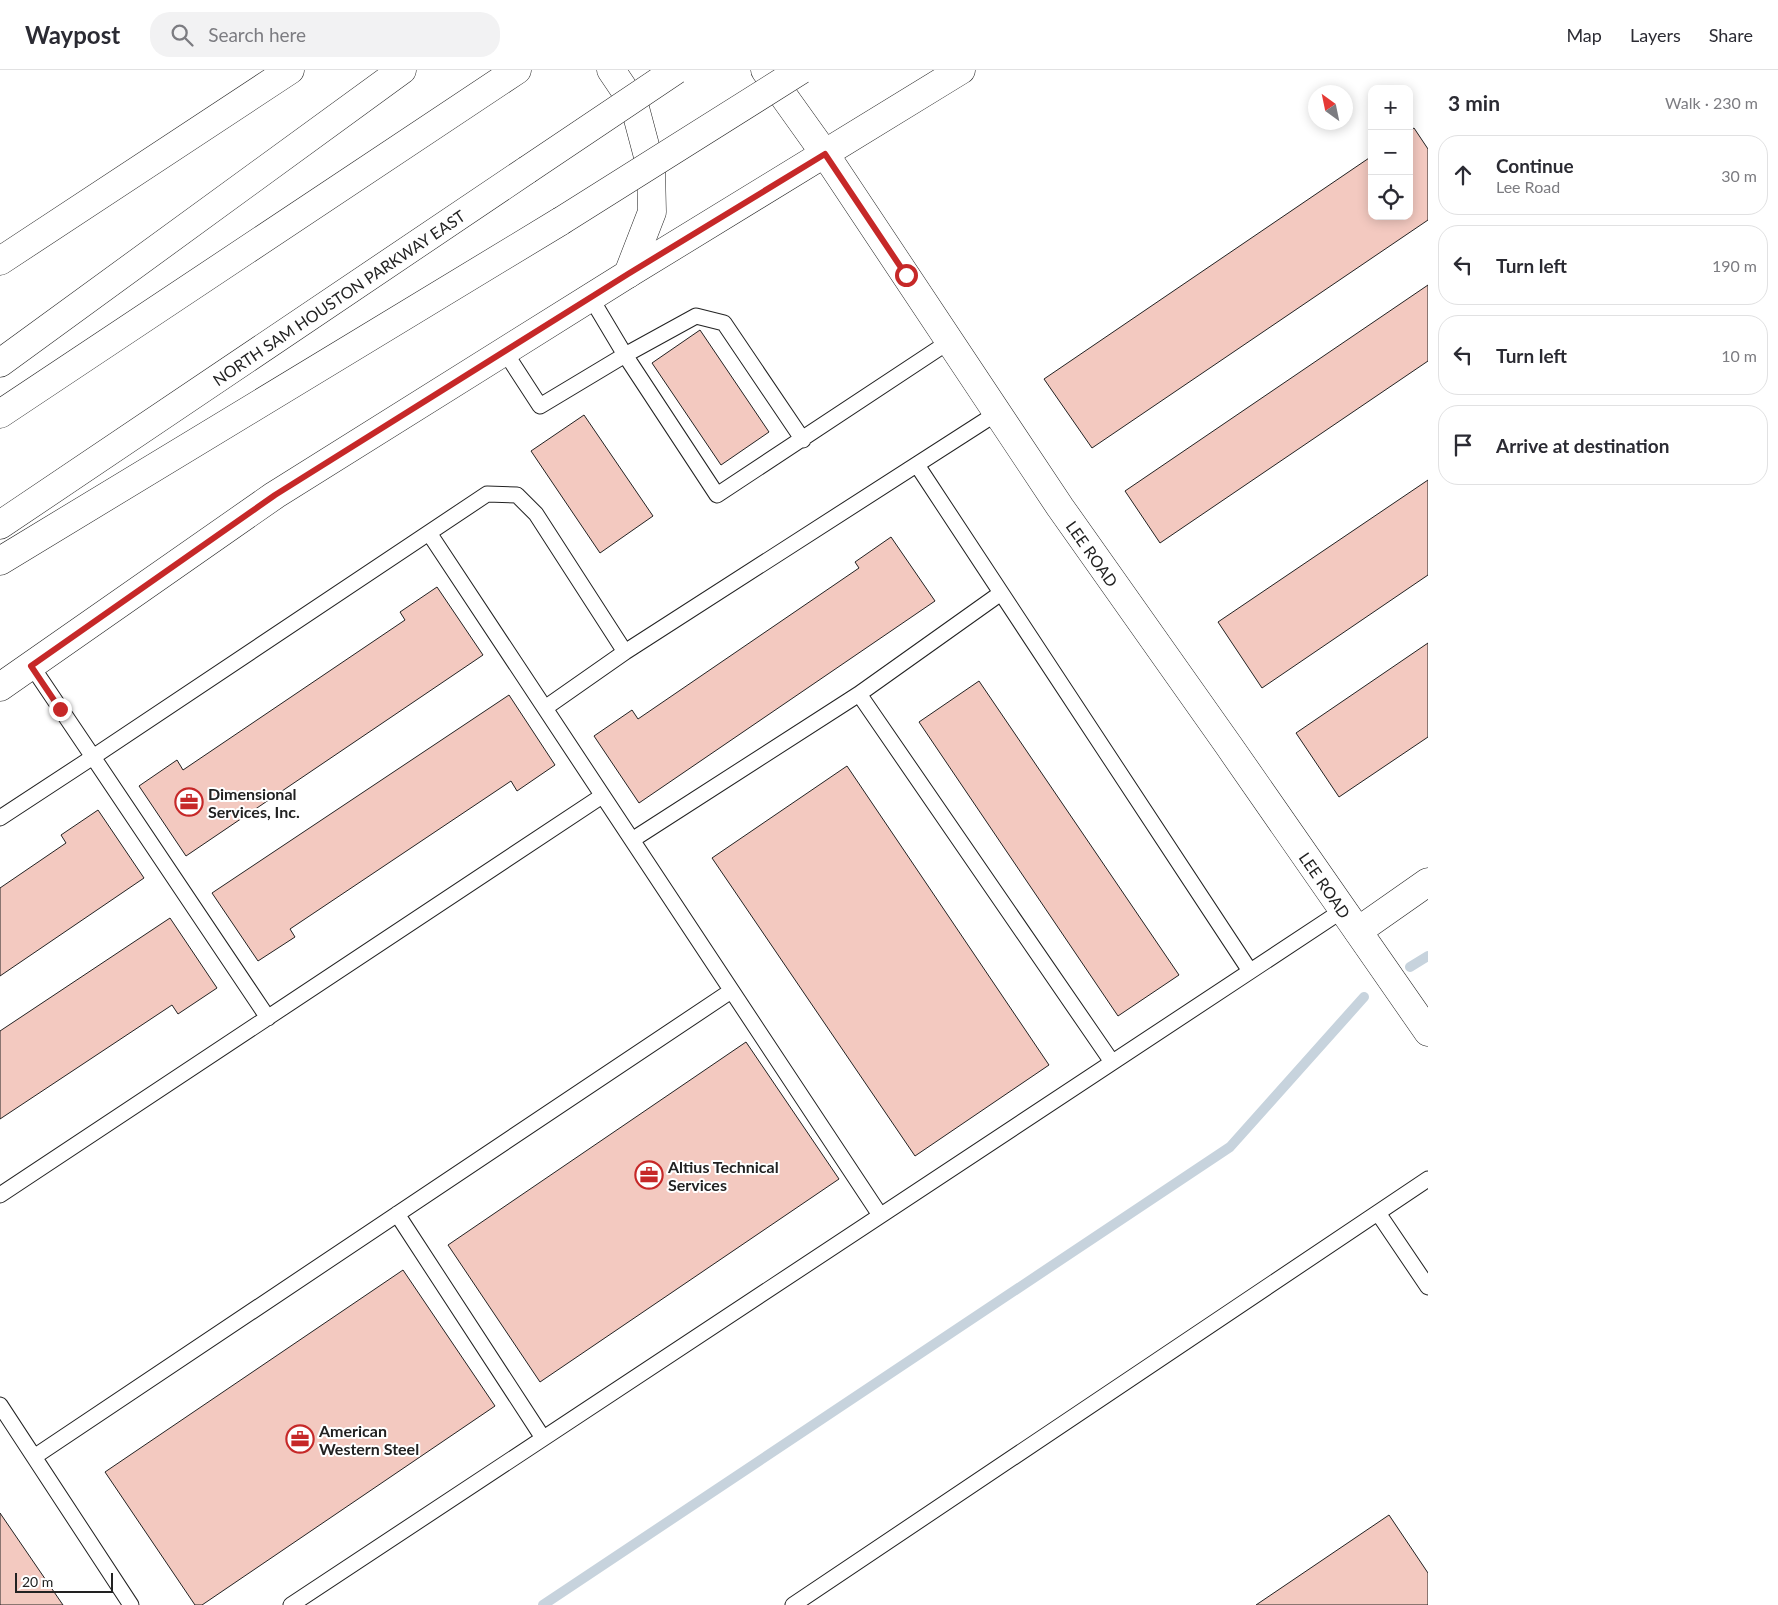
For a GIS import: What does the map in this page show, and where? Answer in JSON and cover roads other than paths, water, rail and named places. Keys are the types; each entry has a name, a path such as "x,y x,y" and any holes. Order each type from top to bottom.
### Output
{"main road":[{"path":"0,363 402,70"},
{"path":"0,414 517,70"},
{"path":"611,70 634,104 651,168 652,212 628,274"},
{"name":"NORTH SAM HOUSTON PARKWAY EAST","path":"0,525 676,70"},
{"name":"LEE ROAD","path":"765,70 825,154 1060,508 1428,1032"},
{"path":"0,561 561,221 801,70"},
{"path":"0,687 275,495 628,274 961,70"},
{"path":"0,260 273,74"},
{"path":"1351,920 1428,882"}],"lane":[{"path":"591,298 625,355 717,495 803,440 950,340"},
{"path":"506,352 540,406 625,355 696,316 724,323 803,440"},
{"path":"544,708 626,652 997,413"},
{"path":"917,465 1250,971"},
{"path":"0,818 487,494 517,495 536,514 626,652"},
{"path":"429,533 880,1216"},
{"path":"632,840 859,694 1001,594"},
{"path":"31,666 268,1018"},
{"path":"859,694 1112,1062"},
{"path":"0,1195 602,796"},
{"path":"291,1605 1250,971 1351,920"},
{"path":"34,1457 732,991"},
{"path":"793,1605 1428,1179"},
{"path":"1378,1213 1428,1287"},
{"path":"397,1214 542,1438"},
{"path":"0,1405 131,1605"}],"waterway":[{"path":"1410,967 1428,956"},
{"path":"543,1605 1230,1147 1364,997"}],"place":[{"name":"Dimensional Services, Inc.","path":"189,802"},
{"name":"Altius Technical Services","path":"649,1175"},
{"name":"American Western Steel","path":"300,1439"}]}
